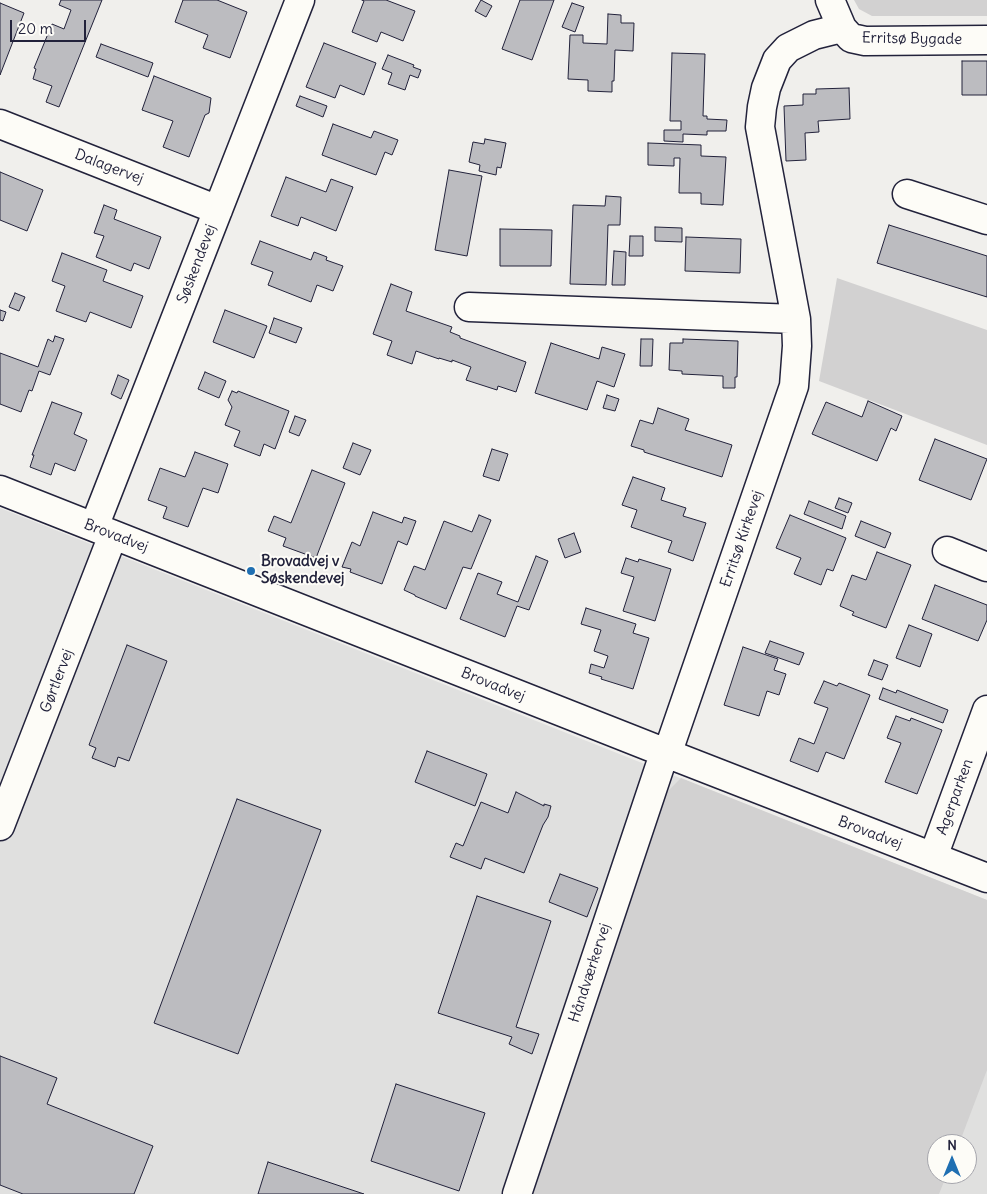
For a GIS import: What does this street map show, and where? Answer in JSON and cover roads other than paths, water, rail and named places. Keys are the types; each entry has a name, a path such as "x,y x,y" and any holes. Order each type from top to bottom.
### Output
{"street":[{"name":"Søskendevej","path":"104,531 218,210 300,0"},
{"path":"830,0 842,28"},
{"name":"Erritsø Bygade","path":"842,28 852,38 865,41 987,40"},
{"name":"Erritsø Kirkevej","path":"666,754 676,731 794,386 797,346 796,320 760,127 766,88 777,60 788,48 814,35 842,28"},
{"name":"Dalagervej","path":"0,124 218,210"},
{"path":"906,194 987,220"},
{"path":"469,307 796,320"},
{"name":"Brovadvej","path":"0,490 666,754 987,878"},
{"name":"Gørtlervej","path":"0,826 104,531"},
{"path":"947,551 987,567"},
{"name":"Agerparken","path":"933,857 987,710"},
{"name":"Håndværkervej","path":"517,1194 660,766 666,754"}],"place":[{"name":"Brovadvej v Søskendevej","path":"251,571"}]}
